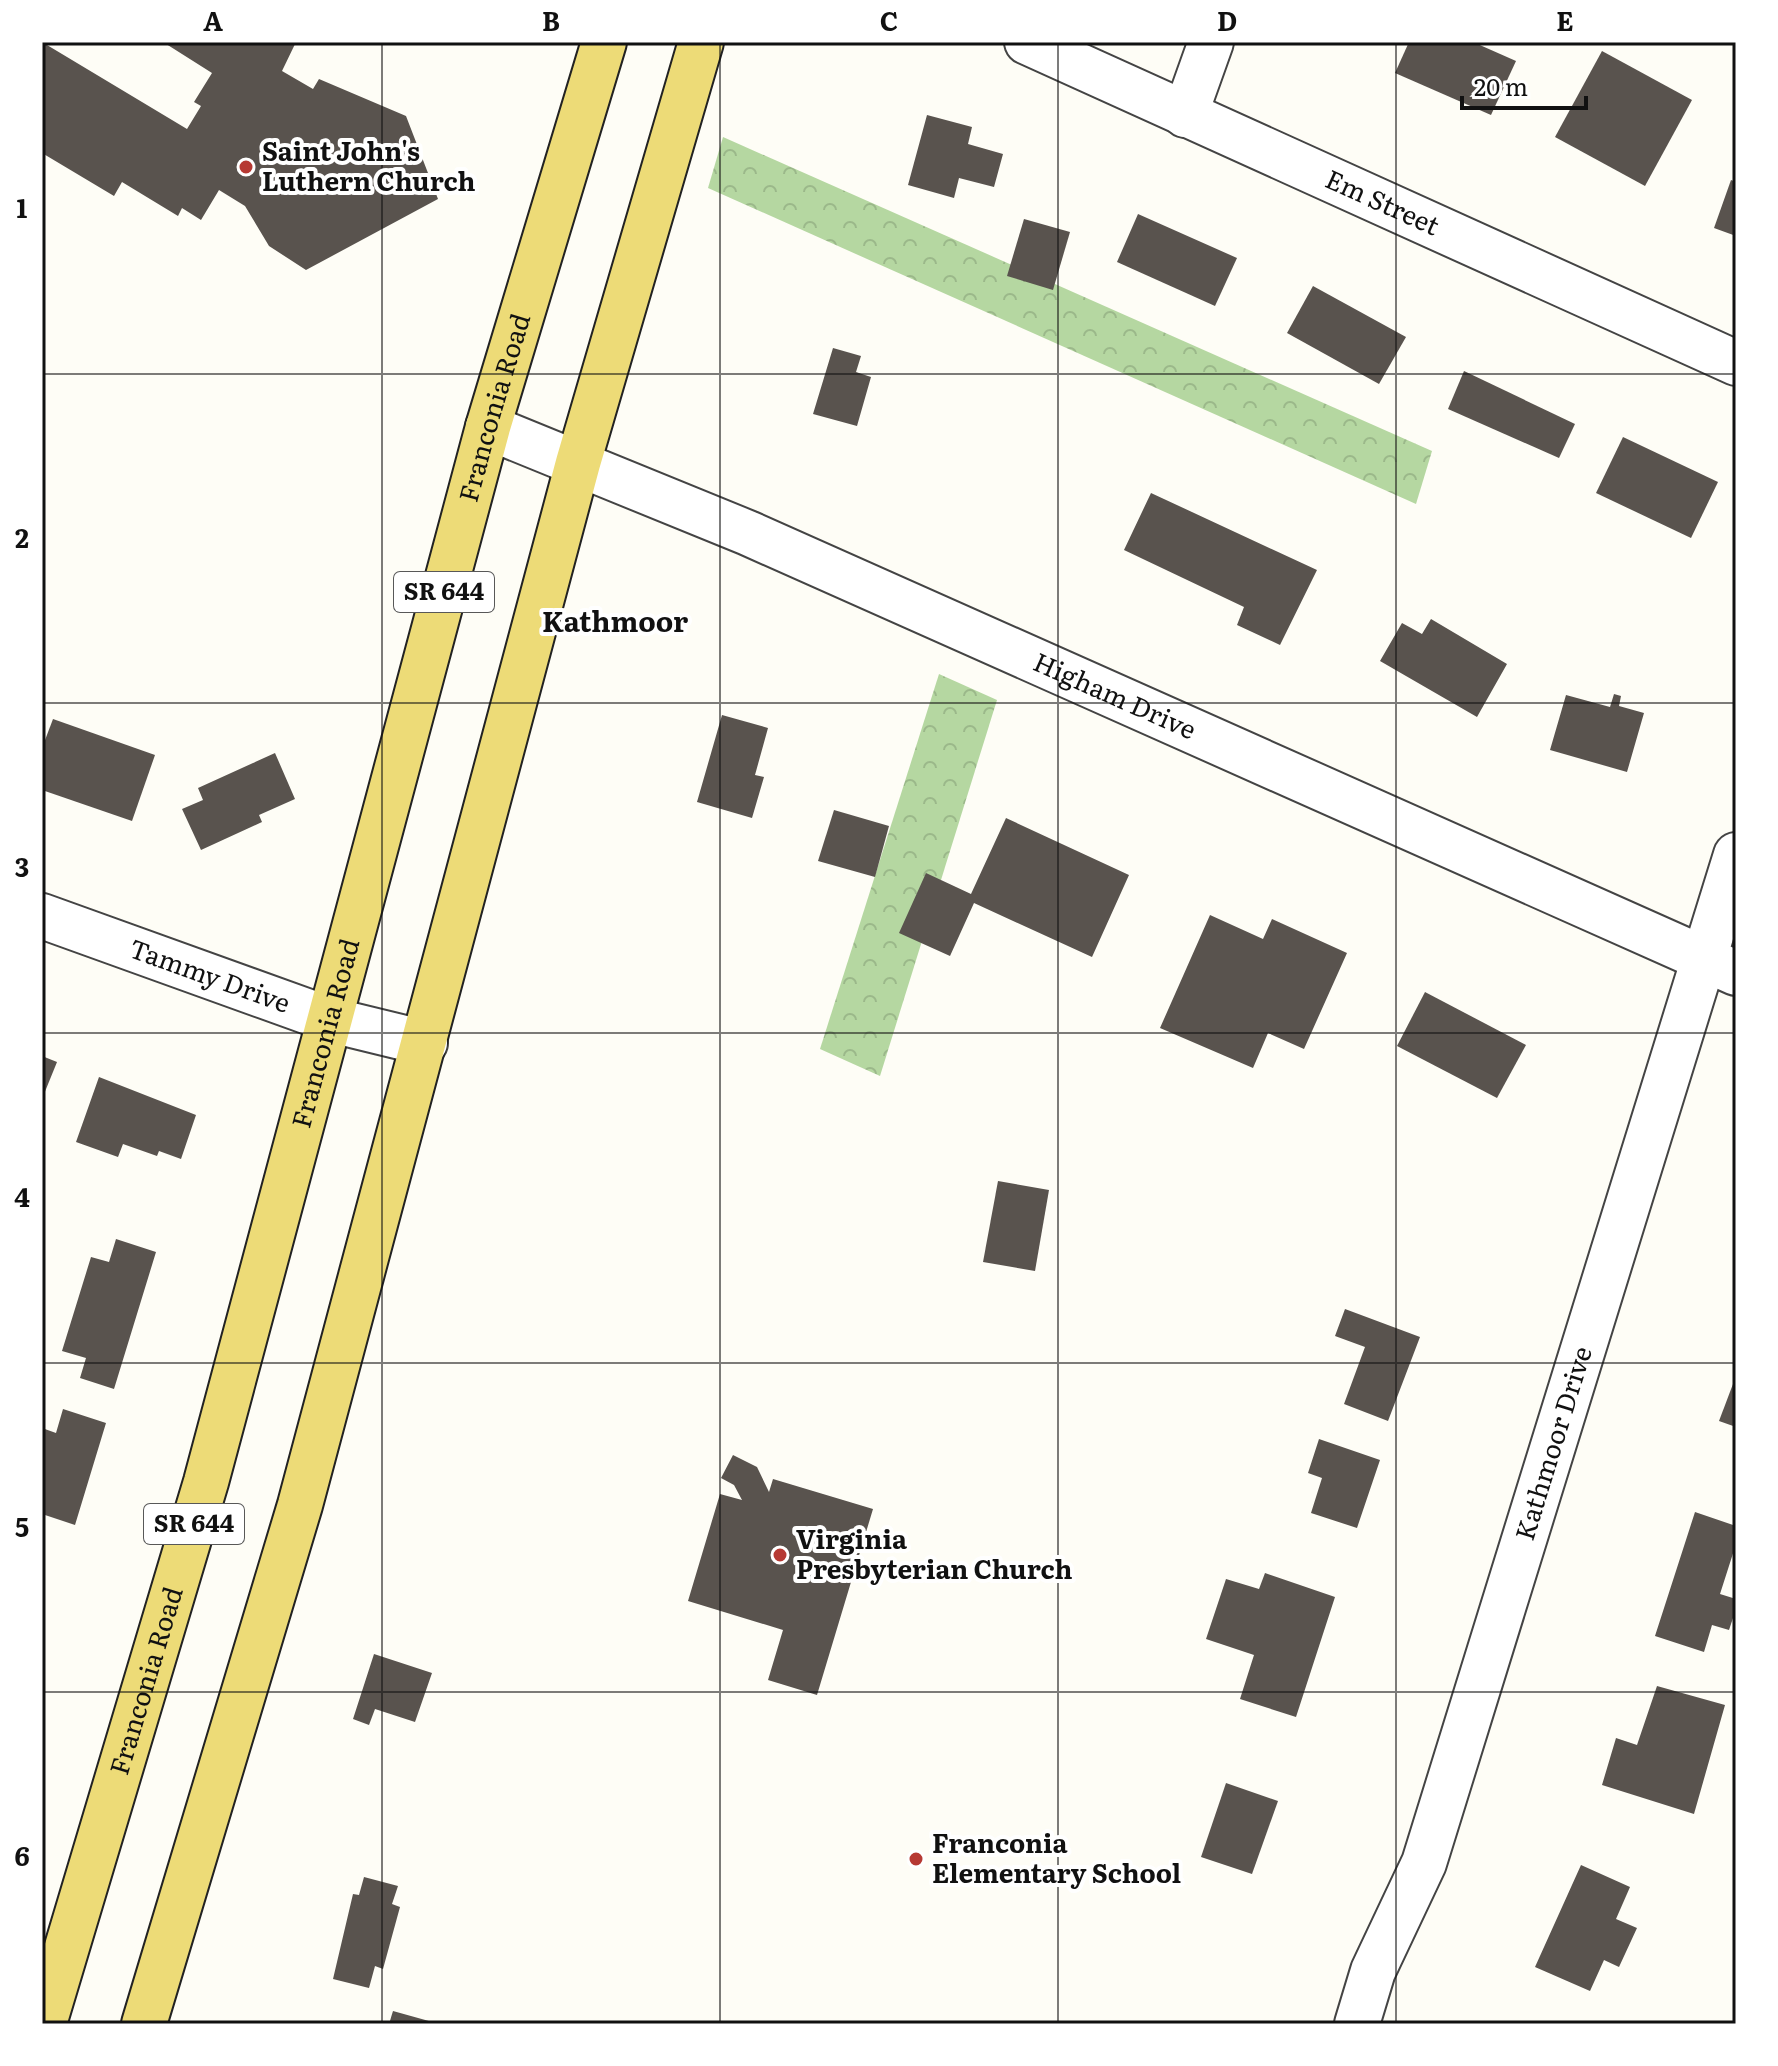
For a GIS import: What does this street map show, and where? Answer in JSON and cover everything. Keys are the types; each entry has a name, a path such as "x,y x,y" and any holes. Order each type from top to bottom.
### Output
{"main road":[{"name":"Franconia Road","path":"44,2024 206,1482 488,427 604,42"},
{"path":"144,2024 300,1505 578,463 701,42"}],"street":[{"name":"Em Street","path":"1027,42 1736,363"},
{"path":"1185,115 1211,42"},
{"name":"Higham Drive","path":"488,427 748,533 1720,966"},
{"name":"Kathmoor Drive","path":"1357,2024 1373,1971 1424,1863 1720,966 1736,855"},
{"name":"Tammy Drive","path":"42,916 331,1020 425,1043"}],"green space":[{"path":"723,137 1432,451 1416,504 708,188"},
{"path":"939,674 997,700 880,1076 820,1049"}],"building":[{"name":"Saint John's Luthern Church","path":"42,42 187,129 201,106 194,102 212,73 163,42 296,42 282,71 313,89 319,79 406,116 438,199 306,270 269,246 245,206 219,190 201,220 182,208 178,216 122,182 114,196 42,153"},
{"path":"1409,42 1473,42 1516,61 1491,115 1395,73"},
{"path":"1602,51 1692,100 1645,186 1555,137"},
{"path":"927,115 972,127 968,144 1003,154 994,187 959,178 954,198 908,185"},
{"path":"1731,180 1736,182 1736,236 1714,228"},
{"path":"1138,214 1237,258 1215,306 1117,262"},
{"path":"1024,219 1070,232 1053,290 1007,276"},
{"path":"1313,286 1406,337 1379,384 1287,333"},
{"path":"833,348 861,356 856,372 871,377 857,426 813,414"},
{"path":"1464,371 1575,424 1559,458 1448,409"},
{"path":"1623,437 1718,482 1691,538 1596,493"},
{"path":"1151,493 1317,570 1280,645 1237,625 1244,607 1124,550"},
{"path":"1431,619 1507,664 1477,717 1380,661 1402,623 1422,634"},
{"path":"1614,694 1621,696 1619,706 1644,713 1627,772 1550,750 1566,695 1610,707"},
{"path":"722,715 768,728 755,775 764,777 752,818 697,802"},
{"path":"53,719 155,755 132,821 42,790 42,748"},
{"path":"275,753 295,799 259,815 262,822 201,850 182,809 203,800 198,788"},
{"path":"834,810 889,826 875,877 818,861"},
{"path":"1006,818 1129,875 1092,957 974,903 950,956 899,933 926,873 971,894"},
{"path":"1210,915 1263,939 1272,919 1347,953 1304,1049 1268,1033 1253,1068 1160,1028"},
{"path":"1425,992 1526,1045 1497,1098 1397,1046"},
{"path":"42,1056 57,1062 42,1099"},
{"path":"99,1077 196,1115 181,1159 159,1151 157,1156 123,1144 118,1157 76,1142"},
{"path":"998,1181 1049,1190 1035,1271 983,1262"},
{"path":"116,1239 156,1252 114,1389 80,1378 86,1358 62,1351 91,1257 109,1262"},
{"path":"1345,1309 1420,1337 1388,1421 1344,1404 1365,1347 1335,1336"},
{"path":"1736,1376 1736,1427 1719,1421"},
{"path":"63,1409 106,1423 75,1525 42,1514 42,1428 56,1433"},
{"path":"1319,1439 1380,1460 1357,1528 1311,1513 1322,1478 1308,1473"},
{"name":"Virginia Presbyterian Church","path":"733,1455 757,1467 769,1492 773,1479 873,1509 817,1695 768,1680 783,1630 688,1601 720,1494 742,1500 734,1485 721,1478"},
{"path":"1695,1512 1736,1526 1736,1544 1720,1594 1736,1599 1736,1609 1729,1630 1712,1625 1704,1652 1655,1636"},
{"path":"1265,1573 1335,1597 1296,1717 1240,1699 1254,1655 1206,1639 1226,1579 1259,1589"},
{"path":"374,1654 432,1673 415,1722 375,1709 369,1725 353,1719"},
{"path":"1657,1686 1725,1705 1694,1814 1602,1785 1616,1738 1637,1745"},
{"path":"1226,1783 1278,1801 1252,1874 1201,1857"},
{"path":"1581,1865 1630,1887 1616,1919 1637,1928 1619,1967 1604,1960 1590,1991 1535,1967"},
{"path":"364,1877 398,1886 392,1904 400,1907 383,1969 375,1966 369,1988 333,1979 353,1894 359,1895"},
{"path":"393,2011 436,2023 436,2024 389,2024"}],"place":[{"name":"Saint John's Luthern Church","path":"246,167"},
{"name":"Virginia Presbyterian Church","path":"780,1555"},
{"name":"Franconia Elementary School","path":"916,1859"}],"district":[{"name":"Kathmoor","path":"615,622"}]}
